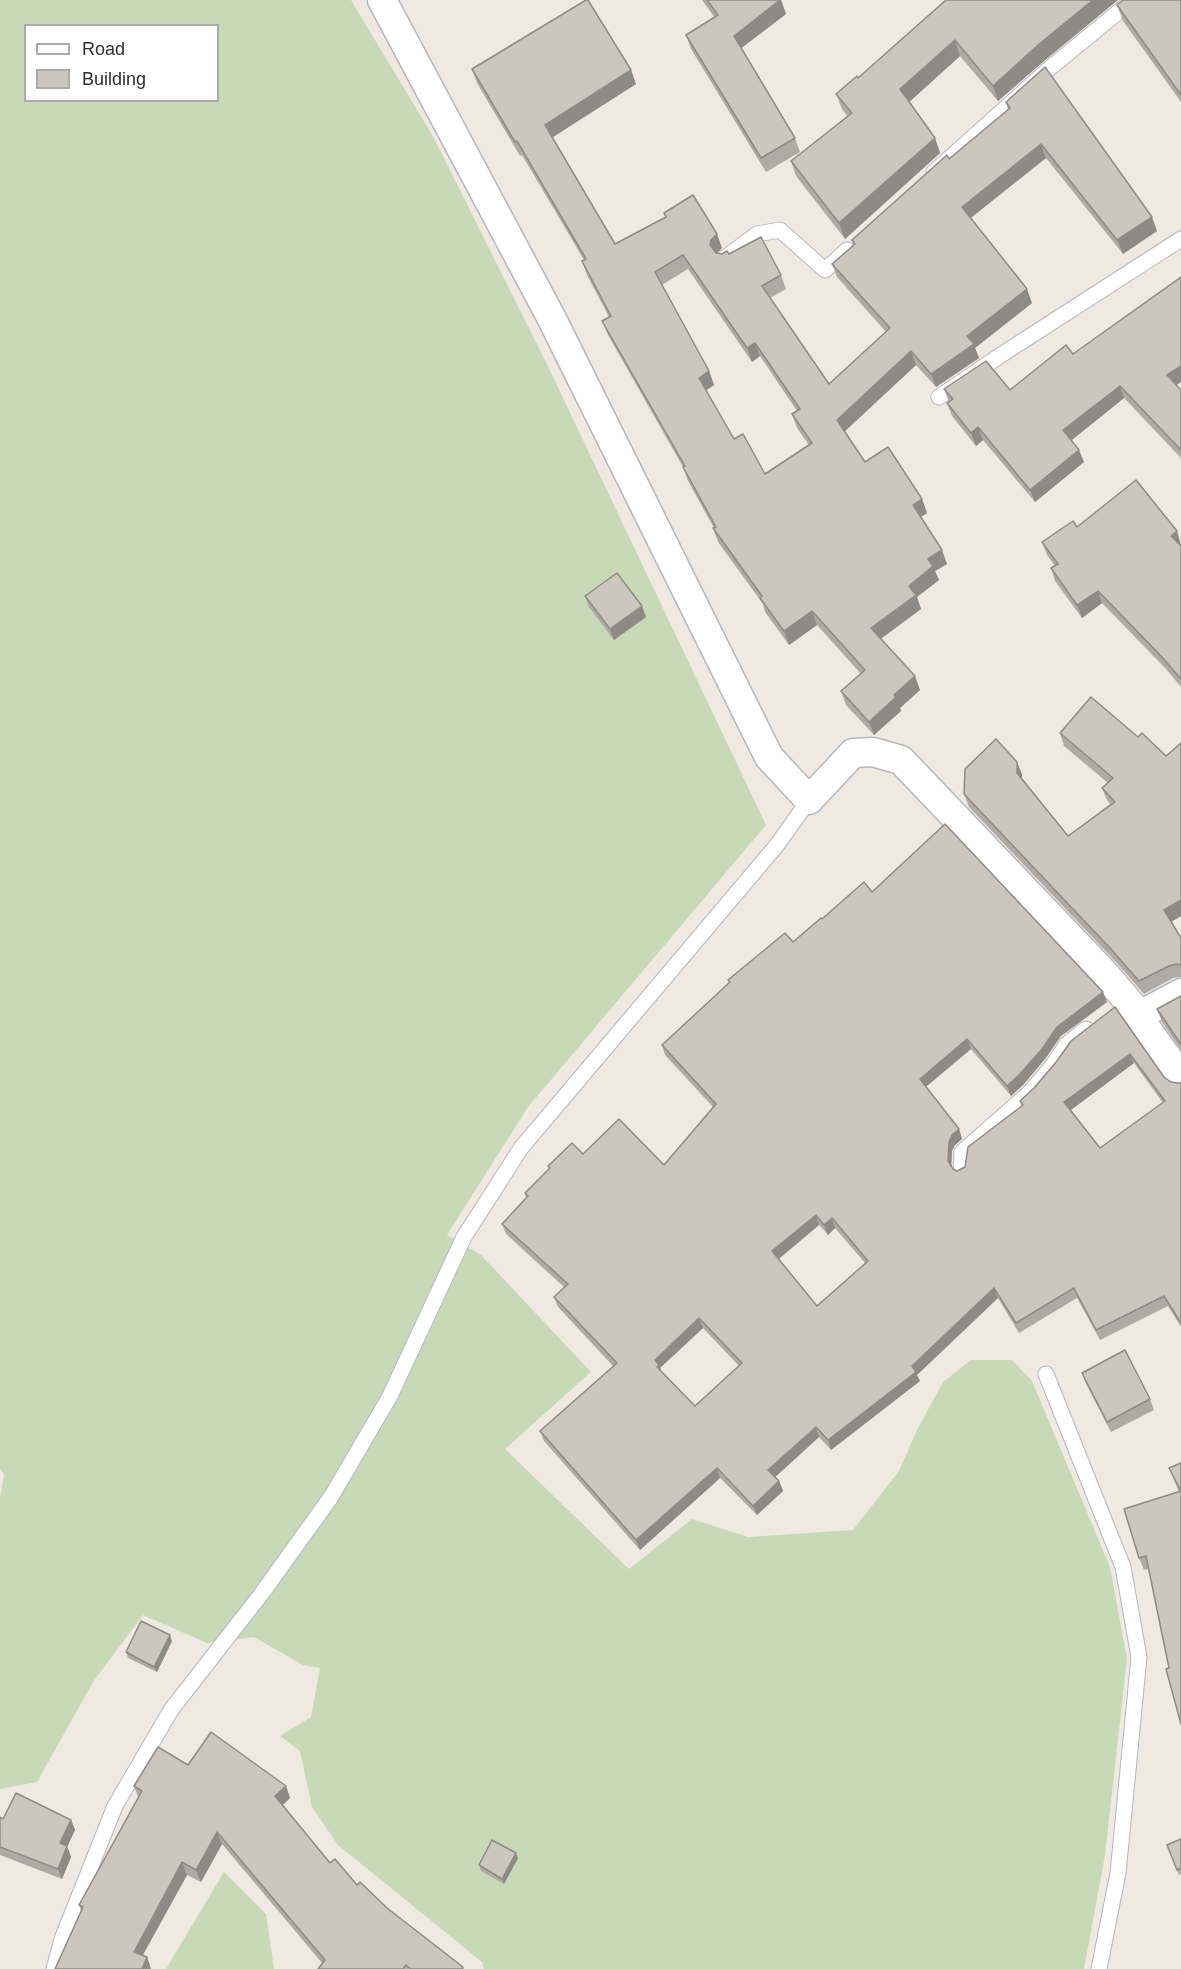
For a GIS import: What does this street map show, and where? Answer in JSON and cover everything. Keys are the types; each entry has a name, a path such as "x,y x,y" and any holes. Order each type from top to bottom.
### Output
{"street":[{"path":"382,0 552,319 769,757 809,800 853,753 873,752 902,760 1103,972 1122,1002 1181,1077"},
{"path":"1122,1002 1140,1016 1181,993"}],"lane":[{"path":"920,184 1050,68 1133,0"},
{"path":"725,258 757,234 780,230 825,270 860,239"},
{"path":"939,398 1181,239"},
{"path":"54,1969 62,1939 115,1806 171,1710 262,1593 332,1497 390,1396 464,1237 521,1148 777,845 809,800"},
{"path":"961,1172 962,1152 1030,1092 1067,1044 1101,1018"},
{"path":"1046,1374 1123,1567 1139,1657 1118,1873 1099,1969"}],"green space":[{"path":"0,0 351,0 434,138 545,360 766,825 528,1107 447,1235 481,1255 591,1372 505,1449 629,1569 692,1519 748,1537 853,1530 899,1471 917,1430 943,1382 971,1360 1012,1360 1032,1381 1110,1567 1127,1659 1105,1855 1084,1969 484,1969 482,1962 338,1845 312,1807 300,1751 280,1736 311,1717 320,1668 303,1665 254,1637 207,1643 143,1615 93,1682 37,1782 0,1789 0,1499 4,1474 0,1469"},
{"path":"224,1872 266,1914 274,1969 166,1969"}],"building":[{"path":"588,0 631,70 545,125 615,244 666,217 664,213 693,195 717,234 711,240 710,245 716,253 722,254 727,251 729,254 761,237 781,275 762,286 829,384 890,328 832,264 855,244 852,240 947,155 949,159 1010,108 1006,102 1045,67 1152,217 1117,240 1041,144 962,207 1027,289 967,336 974,344 931,374 911,351 837,420 865,462 888,447 922,499 913,505 942,550 928,559 933,566 909,586 916,595 871,628 915,676 869,722 841,691 865,670 812,611 784,631 713,528 716,527 683,467 685,466 602,321 611,316 582,261 586,259 472,69","holes":["683,255 747,348 755,343 800,409 792,414 812,443 765,474 743,434 734,439 699,378 709,371 655,272"]},
{"path":"707,0 780,0 734,36 795,138 761,158 686,35 718,15"},
{"path":"946,0 1093,0 993,86 955,40 900,89 935,138 839,223 791,161 852,113 836,94 857,76 858,78"},
{"path":"1123,0 1181,0 1181,95 1117,5"},
{"path":"1181,277 1181,366 1167,375 1181,390 1181,450 1120,386 1063,430 1079,450 1030,490 978,427 971,433 947,403 953,399 944,389 986,361 1010,390 1066,345 1073,354"},
{"path":"1136,480 1177,531 1171,536 1181,546 1181,679 1098,591 1077,605 1051,568 1058,564 1042,542 1073,521 1077,527"},
{"path":"617,573 642,606 610,629 585,596"},
{"path":"1091,697 1138,737 1142,733 1166,756 1181,743 1181,900 1164,910 1181,938 1181,965 1169,966 1139,981 964,794 965,769 996,739 1017,762 1017,773 1068,836 1115,802 1102,788 1113,778 1060,733"},
{"path":"945,824 1103,992 1057,1027 1042,1049 1007,1086 967,1039 920,1079 959,1129 952,1135 949,1142 948,1161 953,1169 957,1171 965,1167 968,1147 1023,1105 1020,1101 1057,1061 1071,1041 1115,1007 1164,1077 1171,1082 1181,1083 1181,1323 1164,1296 1096,1330 1074,1288 1016,1323 994,1288 912,1366 916,1372 828,1440 816,1427 768,1470 779,1481 753,1506 717,1468 636,1540 540,1431 617,1363 554,1297 568,1284 502,1224 528,1196 525,1193 550,1168 548,1166 572,1143 583,1154 619,1119 664,1165 716,1104 662,1045 730,982 728,980 785,933 793,942 864,882 872,892","holes":["1130,1054 1165,1101 1100,1148 1064,1102","816,1215 824,1225 832,1218 868,1261 817,1306 772,1251","699,1318 742,1363 695,1406 657,1367 659,1365 655,1360"]},
{"path":"1181,996 1181,1044 1157,1009"},
{"path":"1125,1350 1150,1399 1107,1422 1082,1373"},
{"path":"1181,1463 1181,1491 1169,1468"},
{"path":"1181,1491 1181,1724 1166,1669 1169,1668 1146,1556 1139,1558 1124,1509"},
{"path":"141,1621 170,1635 154,1667 126,1652"},
{"path":"211,1732 286,1786 275,1796 330,1863 335,1859 357,1885 360,1882 387,1908 463,1967 462,1969 411,1969 406,1965 403,1969 318,1969 325,1960 217,1832 196,1870 182,1862 134,1952 147,1957 142,1969 55,1969 83,1907 79,1905 142,1791 134,1786 158,1747 188,1765"},
{"path":"16,1793 71,1820 60,1843 67,1846 58,1869 0,1847 0,1817 3,1819"},
{"path":"1181,1839 1181,1868 1177,1870 1167,1845"},
{"path":"492,1840 516,1853 502,1879 479,1865"}]}
